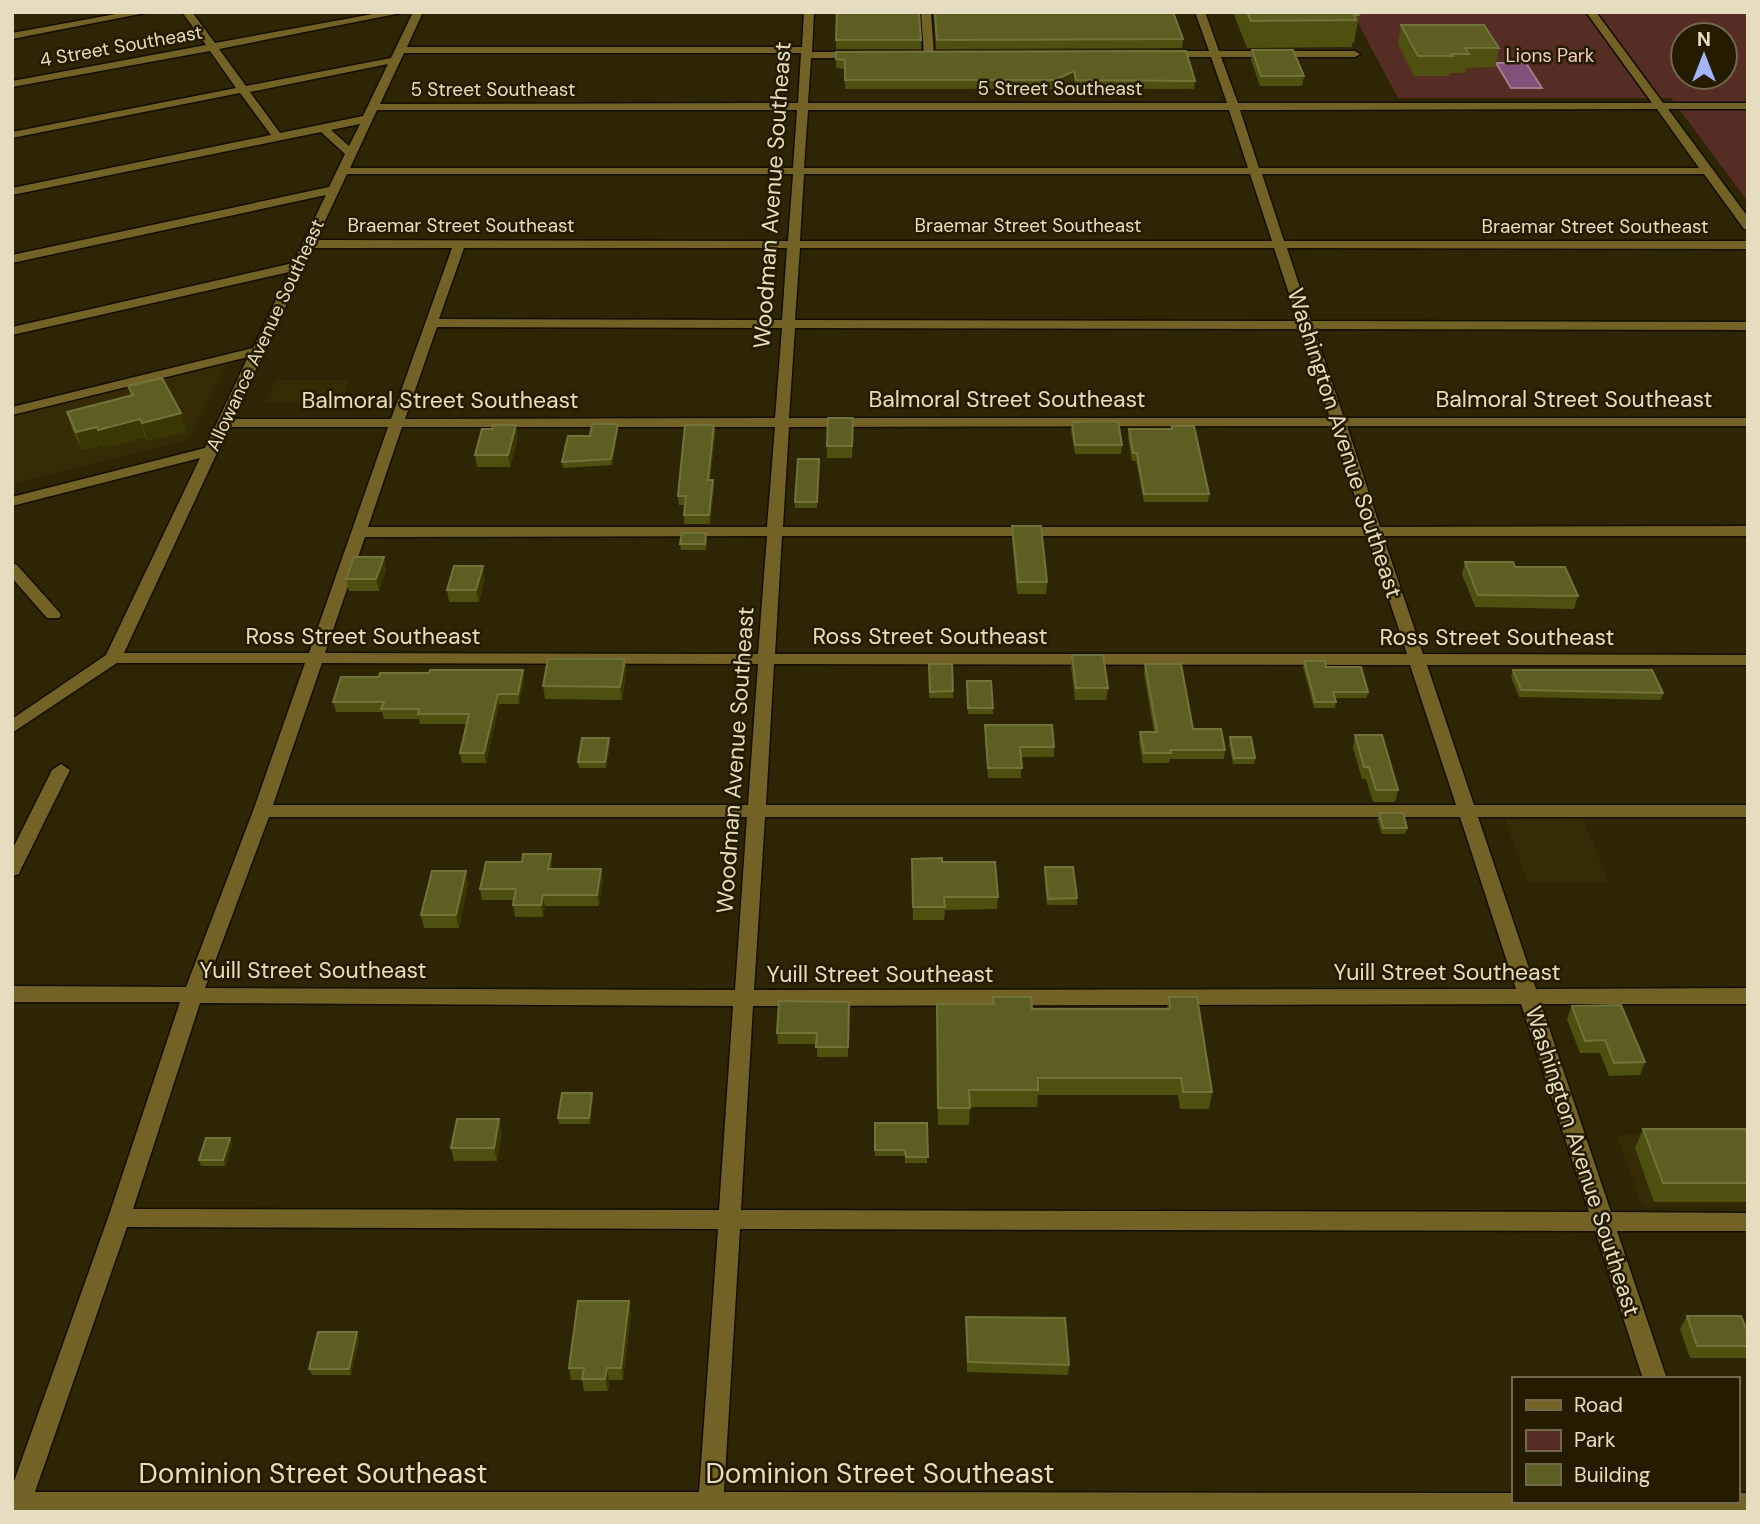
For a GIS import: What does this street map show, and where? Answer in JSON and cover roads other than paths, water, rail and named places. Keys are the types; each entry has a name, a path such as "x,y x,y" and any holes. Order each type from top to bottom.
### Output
{"street":[{"path":"12,36 145,12"},
{"path":"187,12 278,138"},
{"name":"4 Street Southeast","path":"12,83 401,12"},
{"name":"Allowance Avenue Southeast","path":"113,658 418,12"},
{"name":"Woodman Avenue Southeast","path":"710,1508 809,12"},
{"path":"926,12 929,55"},
{"name":"Washington Avenue Southeast","path":"1200,12 1654,1377"},
{"path":"1591,12 1748,226"},
{"path":"1146,54 1355,54"},
{"path":"12,135 243,90 398,55 874,55"},
{"path":"915,55 942,55"},
{"name":"5 Street Southeast","path":"12,192 278,138 323,128 370,113 803,106 1748,106"},
{"path":"323,128 351,153"},
{"path":"343,171 1707,171"},
{"path":"12,259 334,190"},
{"name":"Braemar Street Southeast","path":"308,244 1748,245"},
{"path":"16,1507 459,244"},
{"path":"12,331 298,266"},
{"path":"432,323 1748,326"},
{"path":"12,411 258,351"},
{"name":"Balmoral Street Southeast","path":"224,422 1748,422"},
{"path":"12,502 211,451"},
{"path":"359,532 1748,531"},
{"path":"12,568 54,615"},
{"path":"12,727 113,658"},
{"name":"Ross Street Southeast","path":"113,658 1748,660"},
{"path":"12,869 61,770"},
{"path":"261,811 1748,811"},
{"name":"Yuill Street Southeast","path":"12,994 744,998 1748,996"},
{"path":"119,1217 1748,1222"},
{"name":"Dominion Street Southeast","path":"16,1507 1748,1505"}],"park label":[{"name":"Lions Park","path":"1550,55"}]}
